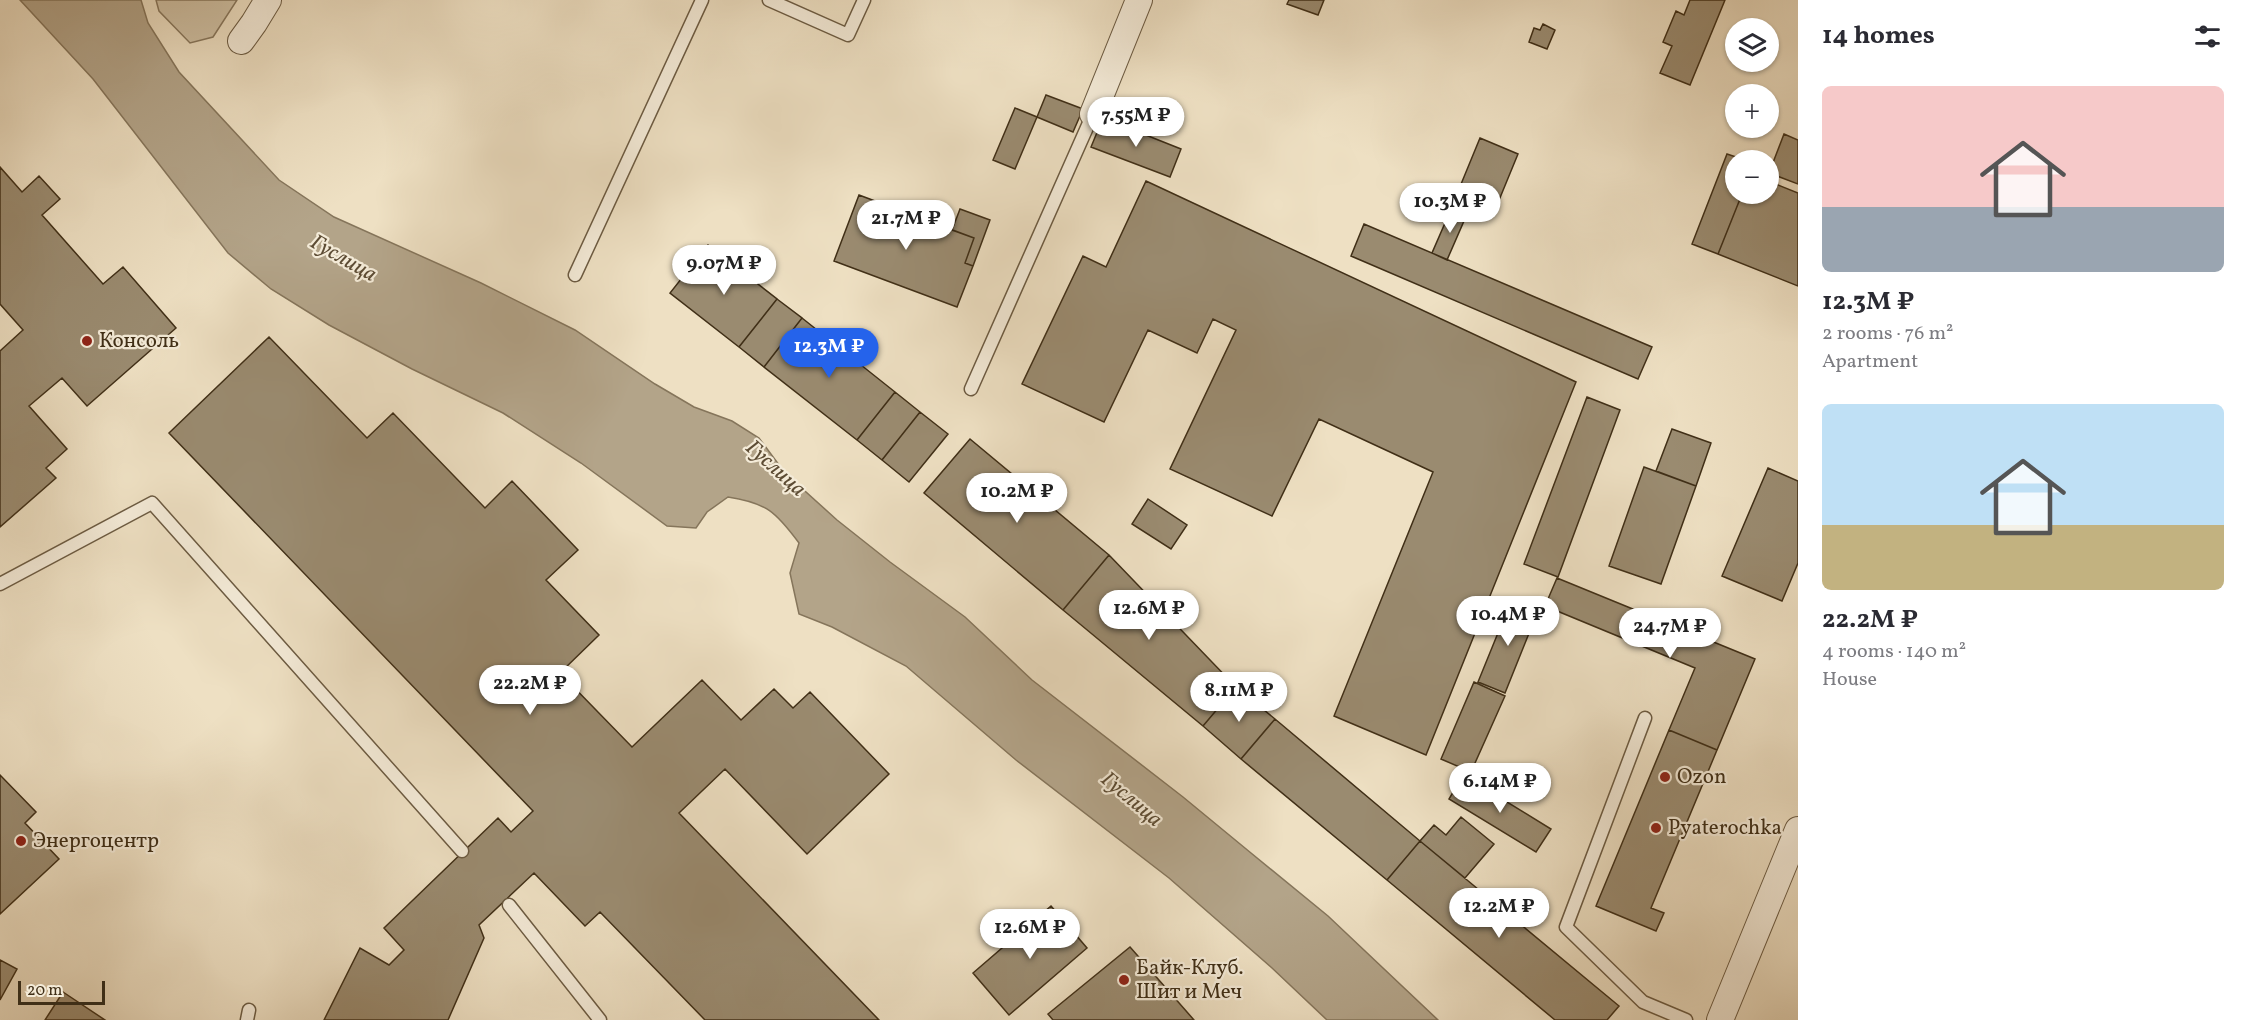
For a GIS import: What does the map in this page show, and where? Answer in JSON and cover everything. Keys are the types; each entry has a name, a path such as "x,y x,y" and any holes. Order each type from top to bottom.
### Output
{"street":[{"path":"241,40 268,0"},
{"path":"1093,114 1139,0"},
{"path":"1720,1020 1798,830"}],"lane":[{"path":"575,275 702,0"},
{"path":"769,0 848,35 864,0"},
{"path":"971,390 1093,114"},
{"path":"0,584 152,503 462,851"},
{"path":"1645,718 1566,927 1643,1002 1686,1020"},
{"path":"509,905 600,1020"}],"shaded area":[{"path":"156,0 237,0 213,37 190,43 159,11"}],"water":[{"name":"Гуслица","path":"20,0 141,0 148,23 179,72 279,180 334,217 481,283 575,330 655,384 694,407 732,421 759,438 785,473 837,520 965,617 1032,680 1183,797 1328,916 1438,1020 1327,1020 1272,968 1169,878 1016,760 906,666 832,627 799,614 790,573 799,543 777,516 770,511 752,502 728,497 707,512 696,528 667,526 581,463 503,413 412,369 329,325 271,289 228,253 93,79"}],"building":[{"path":"1289,0 1324,0 1318,15 1287,4"},
{"path":"1690,0 1725,0 1690,85 1660,73 1672,46 1663,42 1676,11 1684,15"},
{"path":"1543,24 1555,30 1547,49 1529,42 1534,28 1540,30"},
{"path":"1046,95 1083,109 1073,132 1037,117"},
{"path":"1015,108 1037,117 1015,169 993,160"},
{"path":"1103,118 1181,149 1170,177 1091,147"},
{"path":"1784,134 1798,140 1798,184 1779,177 1778,150"},
{"path":"1480,138 1518,154 1497,205 1459,189"},
{"path":"1725,159 1725,204 1738,204 1718,254 1692,244"},
{"name":"Консоль","path":"0,167 22,192 39,176 60,199 42,215 103,284 123,267 176,328 87,406 62,378 29,406 67,449 46,468 56,478 0,527 0,351 23,330 0,304"},
{"path":"1146,181 1576,382 1426,755 1334,716 1433,472 1319,419 1272,516 1170,469 1236,330 1213,319 1197,353 1148,330 1104,422 1022,384 1083,256 1106,267"},
{"path":"1779,185 1798,193 1798,286 1718,254 1738,204 1779,204"},
{"path":"859,195 974,238 965,263 973,266 957,307 834,261"},
{"path":"1452,207 1467,214 1447,260 1432,253"},
{"path":"960,209 990,220 973,266 965,263 974,238 952,230"},
{"path":"1364,224 1652,347 1638,379 1351,256"},
{"path":"708,245 777,299 739,347 670,293"},
{"path":"777,299 802,318 764,367 739,347"},
{"path":"802,318 895,392 857,440 764,367"},
{"path":"269,337 367,438 393,413 485,508 512,481 578,550 546,580 599,635 560,673 632,747 702,680 741,720 774,689 793,708 810,692 889,774 807,854 725,769 679,813 879,1020 705,1020 600,912 585,926 534,873 479,925 484,938 448,1020 324,1020 360,948 389,965 404,950 384,928 498,818 511,832 533,811 169,433"},
{"path":"895,392 920,412 882,460 857,440"},
{"path":"1587,397 1620,410 1558,577 1524,564"},
{"path":"920,412 948,434 909,482 882,460"},
{"path":"1672,429 1711,443 1696,486 1656,471"},
{"path":"970,439 1109,555 1063,610 924,493"},
{"path":"1644,467 1696,486 1661,584 1609,566"},
{"path":"1768,468 1798,481 1798,563 1782,601 1722,576"},
{"path":"1148,499 1187,525 1171,549 1132,524"},
{"path":"1109,555 1236,687 1203,726 1063,610"},
{"path":"1557,578 1755,659 1717,750 1669,730 1695,668 1545,606"},
{"path":"1511,601 1538,611 1505,693 1478,682"},
{"path":"1474,682 1505,696 1471,772 1441,759"},
{"path":"1236,687 1275,719 1241,759 1203,726"},
{"path":"1275,719 1420,841 1387,880 1241,759"},
{"name":"Pyaterochka","path":"1669,730 1717,750 1651,908 1664,913 1656,931 1596,906"},
{"name":"Энергоцентр","path":"0,775 36,812 25,823 59,859 0,914"},
{"path":"1463,775 1551,829 1536,852 1449,799"},
{"path":"1461,817 1494,844 1465,878 1420,841 1434,825 1446,835"},
{"path":"1420,841 1619,1006 1607,1020 1555,1020 1387,880"},
{"path":"1051,906 1087,948 1009,1015 973,973"},
{"name":"Байк-Клуб. Шит и Меч","path":"1130,947 1194,1020 1053,1020 1048,1014"},
{"path":"0,960 17,969 0,1000"},
{"path":"63,992 105,1020 45,1020"}],"place":[{"name":"Консоль","path":"87,341"},
{"name":"Ozon","path":"1665,777"},
{"name":"Pyaterochka","path":"1656,828"},
{"name":"Энергоцентр","path":"21,841"},
{"name":"Байк-Клуб. Шит и Меч","path":"1124,980"}]}
